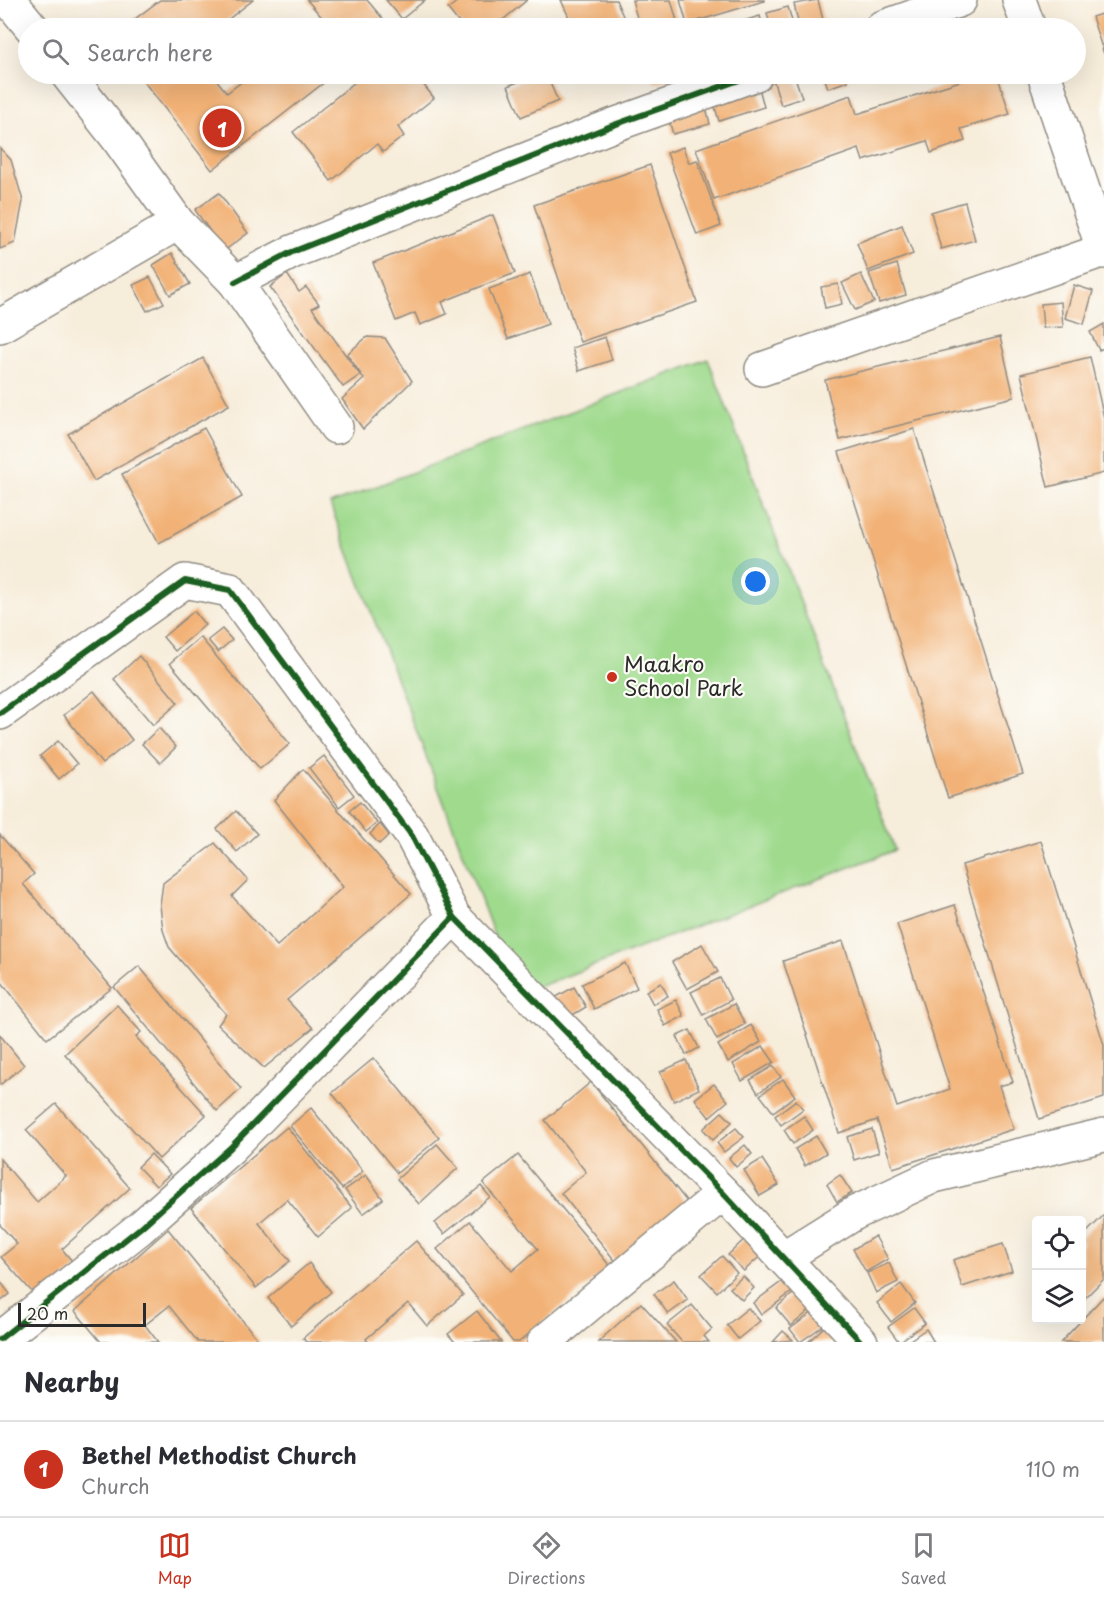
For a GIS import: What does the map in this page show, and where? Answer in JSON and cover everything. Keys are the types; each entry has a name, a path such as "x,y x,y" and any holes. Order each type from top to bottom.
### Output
{"street":[{"path":"909,18 960,0"},
{"path":"1019,0 1025,18"},
{"path":"7,3 22,18"},
{"path":"75,84 116,136 178,223 235,282 336,427"},
{"path":"235,282 292,252 611,126 728,84"},
{"path":"762,369 1104,251 1047,84"},
{"path":"0,326 178,223"},
{"path":"0,712 185,581 230,590 412,836 454,917 723,1193 861,1342"},
{"path":"0,1339 140,1227 230,1148 454,917"},
{"path":"783,1258 855,1213 934,1176 1104,1135"},
{"path":"544,1342 723,1193"}],"green space":[{"name":"Maakro School Park","path":"708,359 895,850 517,995 330,504"}],"building":[{"path":"160,0 253,0 230,18 136,18"},
{"path":"307,0 367,0 382,18 322,18"},
{"path":"386,0 425,0 403,18"},
{"path":"459,0 527,0 505,18 455,18 448,9"},
{"path":"561,0 616,0 624,18 569,18"},
{"path":"632,0 671,0 676,18 637,18"},
{"path":"680,0 764,0 707,18 685,18"},
{"path":"818,0 822,18 797,18 794,4"},
{"path":"788,7 791,18 768,18 767,13"},
{"path":"1104,13 1104,54 1092,17"},
{"path":"146,84 220,84 227,93 239,84 322,84 212,170"},
{"path":"353,84 423,84 434,98 398,127 404,136 383,152 377,144 331,181 293,132"},
{"path":"550,84 558,101 521,117 508,86"},
{"path":"743,84 758,84 764,107 719,121 711,93"},
{"path":"775,84 797,84 802,98 781,105"},
{"path":"827,84 839,84 828,88"},
{"path":"951,84 1000,84 1010,114 961,129 965,141 931,153 927,141 863,161 859,149 714,200 696,149 851,95 857,114"},
{"path":"704,99 710,124 673,134 666,110"},
{"path":"683,147 689,163 697,160 721,226 697,235 667,153"},
{"path":"0,148 11,160 23,201 15,243 0,249"},
{"path":"650,165 697,302 580,342 534,205"},
{"path":"219,193 248,233 224,251 195,210"},
{"path":"965,202 975,240 941,249 931,212"},
{"path":"493,215 515,273 442,302 447,314 420,325 415,313 396,321 373,263"},
{"path":"902,225 913,254 868,271 857,243"},
{"path":"172,253 190,284 170,295 153,265"},
{"path":"897,264 906,295 879,303 869,273"},
{"path":"287,274 299,292 306,287 319,304 312,308 360,375 343,387 270,287"},
{"path":"530,274 548,324 508,339 489,289"},
{"path":"861,274 874,302 855,310 842,283"},
{"path":"150,277 164,303 147,311 133,285"},
{"path":"838,284 842,304 825,308 821,287"},
{"path":"1074,285 1093,291 1084,324 1065,318"},
{"path":"1061,302 1063,327 1043,328 1041,304"},
{"path":"1104,324 1104,348 1099,350 1090,332"},
{"path":"367,337 385,338 412,381 363,429 342,399 364,379 347,354"},
{"path":"605,337 612,360 579,371 572,348"},
{"path":"1000,337 1014,397 840,440 825,380"},
{"path":"1090,357 1104,418 1104,473 1048,487 1021,374"},
{"path":"203,358 229,405 94,481 68,434"},
{"path":"204,428 242,497 159,543 122,474"},
{"path":"914,429 1023,774 948,798 839,452"},
{"path":"194,611 205,625 175,651 163,637"},
{"path":"222,629 232,640 218,652 208,640"},
{"path":"200,637 290,744 260,769 170,663"},
{"path":"139,656 178,703 153,725 114,679"},
{"path":"94,691 132,740 102,764 64,715"},
{"path":"159,728 176,747 160,763 142,744"},
{"path":"58,741 77,764 59,779 40,756"},
{"path":"324,756 354,795 339,807 309,768"},
{"path":"303,769 411,894 287,1000 313,1028 264,1068 218,1025 226,1014 169,947 163,930 160,905 163,883 215,843 248,880 232,896 277,946 343,887 274,800"},
{"path":"360,802 377,823 366,832 349,811"},
{"path":"236,811 257,834 237,852 217,829"},
{"path":"380,824 389,835 379,844 370,834"},
{"path":"0,835 34,874 23,884 112,988 47,1039 0,980"},
{"path":"1041,841 1104,1045 1104,1098 1039,1119 962,865"},
{"path":"955,905 1013,1082 999,1086 1014,1129 893,1168 877,1120 839,1133 783,961 843,941 897,1107 950,1089 897,924"},
{"path":"702,944 718,972 687,989 672,962"},
{"path":"625,963 637,988 594,1009 582,984"},
{"path":"139,966 241,1089 217,1111 114,987"},
{"path":"720,978 731,1000 703,1015 691,992"},
{"path":"661,983 668,996 653,1004 646,991"},
{"path":"574,987 586,1007 561,1022 549,1001"},
{"path":"676,1000 684,1016 665,1026 657,1009"},
{"path":"734,1004 745,1024 717,1040 706,1019"},
{"path":"117,1005 141,1032 136,1037 206,1115 159,1159 65,1054"},
{"path":"751,1025 761,1042 728,1062 718,1045"},
{"path":"690,1030 699,1048 686,1055 677,1036"},
{"path":"0,1035 24,1065 0,1085"},
{"path":"763,1046 774,1062 742,1081 733,1064"},
{"path":"374,1058 439,1138 397,1173 332,1093"},
{"path":"686,1060 699,1089 674,1101 660,1072"},
{"path":"773,1066 781,1077 758,1093 750,1080"},
{"path":"783,1079 795,1096 773,1112 760,1095"},
{"path":"591,1082 692,1208 620,1267 561,1193 586,1172 545,1120"},
{"path":"714,1084 728,1101 709,1117 695,1099"},
{"path":"796,1100 803,1109 781,1125 775,1116"},
{"path":"56,1104 130,1188 62,1249 77,1267 40,1301 1,1257 17,1244 0,1225 0,1159 37,1202 66,1176 26,1130"},
{"path":"311,1108 363,1171 342,1189 290,1126"},
{"path":"722,1112 732,1122 713,1140 703,1129"},
{"path":"804,1116 813,1130 793,1144 784,1130"},
{"path":"287,1127 352,1208 318,1237 287,1199 259,1223 290,1261 256,1288 191,1208"},
{"path":"736,1128 744,1137 724,1152 717,1143"},
{"path":"872,1129 879,1152 854,1160 847,1137"},
{"path":"816,1136 826,1153 805,1166 795,1149"},
{"path":"437,1144 458,1168 419,1204 397,1179"},
{"path":"745,1145 752,1154 736,1167 729,1158"},
{"path":"151,1154 170,1174 156,1186 138,1167"},
{"path":"518,1155 610,1266 519,1342 513,1342 437,1249 470,1221 512,1271 538,1249 483,1183"},
{"path":"762,1159 779,1185 760,1196 744,1170"},
{"path":"366,1175 383,1199 363,1214 345,1190"},
{"path":"840,1175 852,1193 837,1202 827,1184"},
{"path":"481,1186 490,1197 444,1234 435,1223"},
{"path":"1104,1215 1104,1279 1086,1297 1086,1270 1086,1233"},
{"path":"168,1229 260,1342 198,1342 169,1306 145,1325 158,1342 101,1342 75,1311"},
{"path":"753,1231 769,1248 744,1271 728,1255"},
{"path":"875,1236 888,1259 866,1272 853,1249"},
{"path":"416,1241 463,1295 427,1326 408,1303 366,1339 368,1342 306,1342 303,1338"},
{"path":"1003,1244 1012,1271 962,1287 953,1260"},
{"path":"722,1256 737,1273 717,1292 701,1275"},
{"path":"309,1263 331,1292 291,1326 268,1298"},
{"path":"889,1263 898,1282 876,1293 867,1273"},
{"path":"792,1274 801,1285 761,1315 753,1303"},
{"path":"743,1276 754,1288 742,1300 730,1288"},
{"path":"674,1280 688,1300 668,1314 654,1294"},
{"path":"0,1281 10,1294 0,1302"},
{"path":"901,1284 915,1303 891,1322 877,1303"},
{"path":"801,1287 815,1306 791,1326 776,1308"},
{"path":"1104,1296 1104,1342 1061,1342 1078,1324 1086,1324 1086,1315"},
{"path":"641,1303 676,1342 598,1342"},
{"path":"692,1305 712,1329 704,1336 709,1342 682,1342 667,1325"},
{"path":"748,1308 760,1321 738,1339 727,1325"},
{"path":"914,1308 925,1323 899,1342 888,1327"},
{"path":"817,1309 827,1323 800,1342 790,1329"},
{"path":"477,1311 501,1342 455,1342 448,1334"},
{"path":"824,1327 839,1342 808,1342"},
{"path":"926,1329 934,1342 911,1342 910,1340"},
{"path":"783,1331 793,1340 773,1342"}],"cycle path":[{"path":"235,282 292,252 611,126 728,84"},
{"path":"0,713 185,581 230,590 412,836 454,917 230,1148 140,1228 0,1339"},
{"path":"454,917 723,1193 861,1342"}],"place":[{"name":"Bethel Methodist Church","path":"222,128"},
{"name":"Maakro School Park","path":"612,677"}]}
